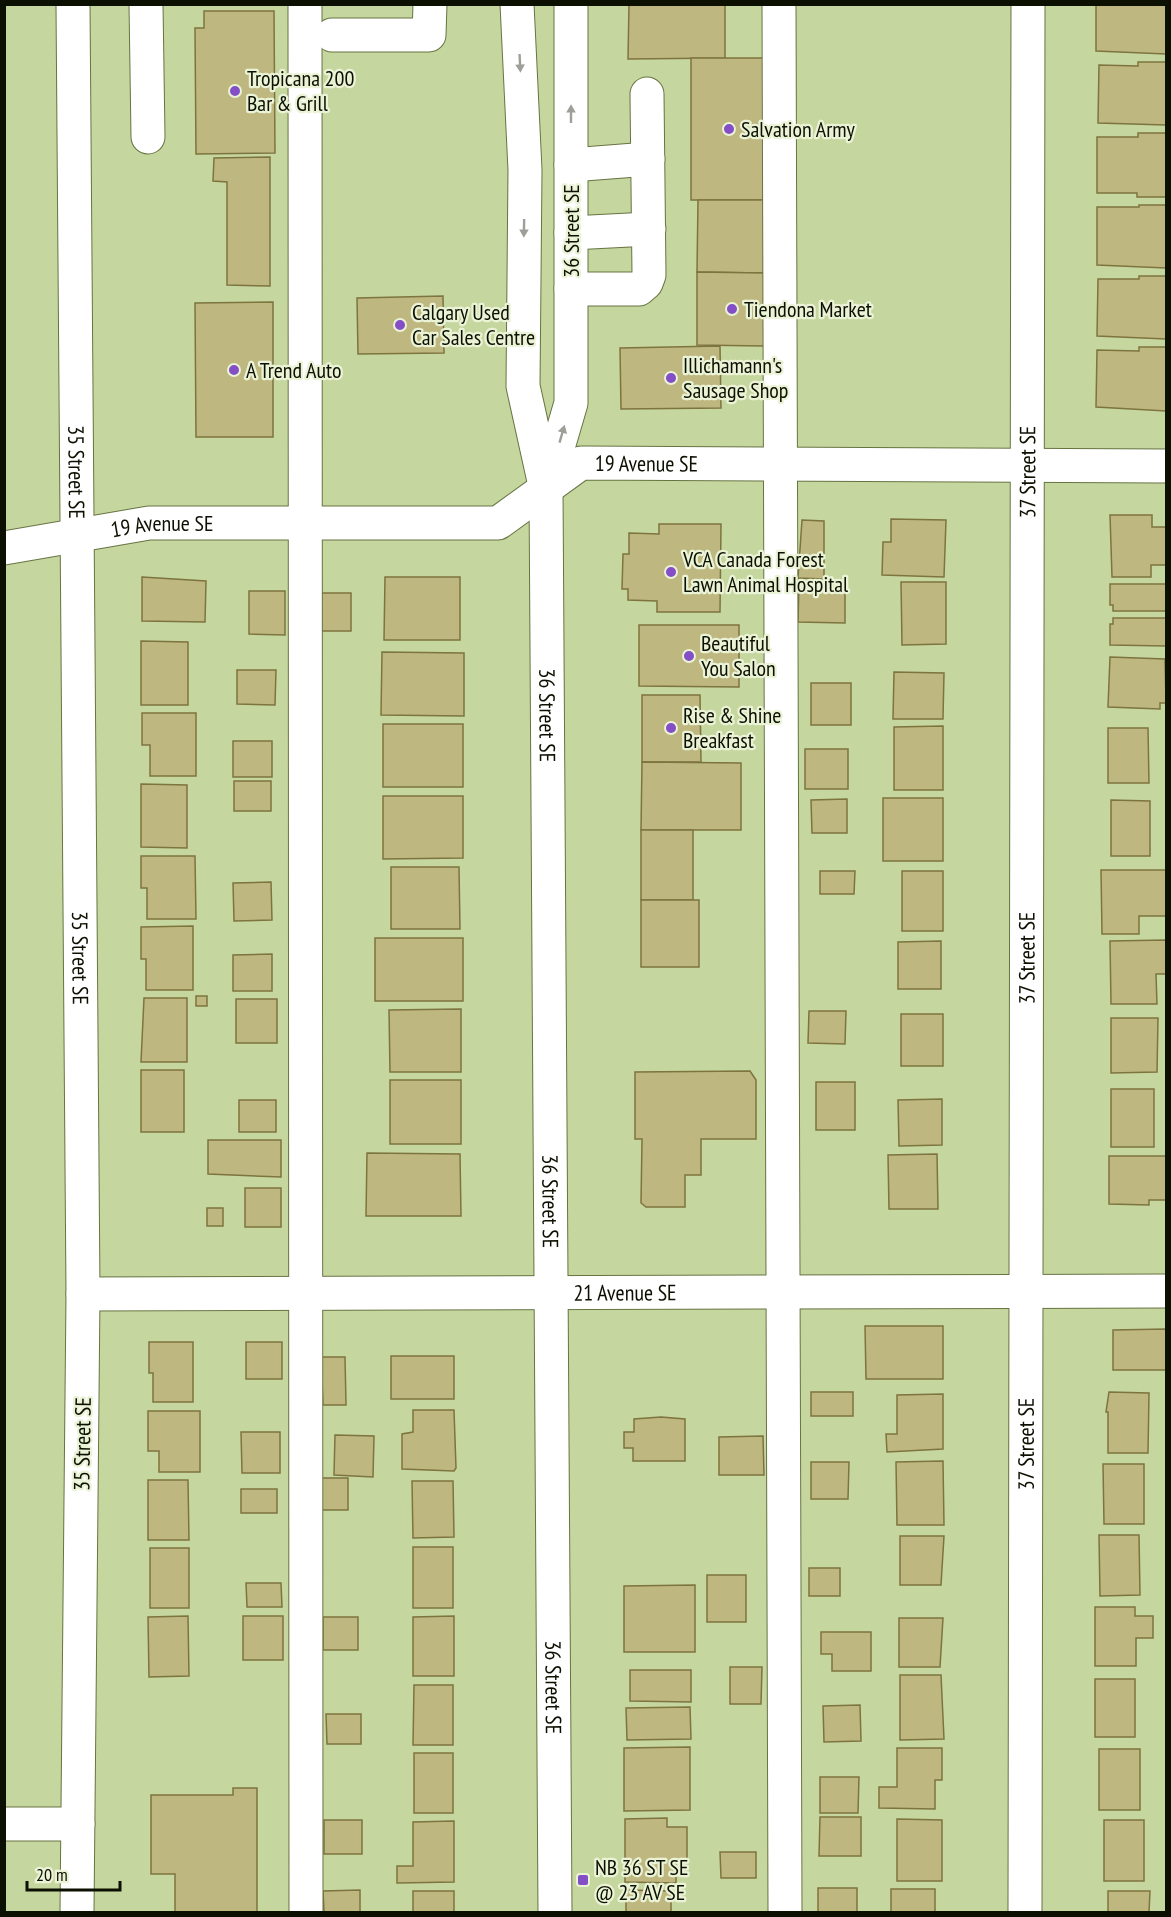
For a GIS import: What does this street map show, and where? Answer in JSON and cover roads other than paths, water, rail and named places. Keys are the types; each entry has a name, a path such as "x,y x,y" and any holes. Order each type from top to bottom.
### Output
{"street":[{"name":"35 Street SE","path":"73,4 83,1294 76,1912"},
{"path":"146,4 148,136"},
{"path":"305,4 306,1912"},
{"path":"332,35 429,34 430,4"},
{"name":"36 Street SE","path":"517,4 525,170 523,386 546,490 555,1912"},
{"name":"36 Street SE","path":"546,490 571,403 571,4"},
{"path":"779,4 785,1912"},
{"name":"37 Street SE","path":"1025,1912 1028,4"},
{"path":"571,289 639,289 646,283 649,274 647,94"},
{"path":"571,165 648,159"},
{"path":"571,233 649,229"},
{"name":"19 Avenue SE","path":"4,548 149,523 498,523 581,463 1167,466"},
{"name":"21 Avenue SE","path":"83,1294 1167,1292"},
{"path":"4,1824 78,1824"}],"place":[{"name":"Tropicana 200 Bar & Grill","path":"235,91"},
{"name":"Salvation Army","path":"729,129"},
{"name":"Tiendona Market","path":"732,309"},
{"name":"Calgary Used Car Sales Centre","path":"400,325"},
{"name":"A Trend Auto","path":"234,370"},
{"name":"Illichamann's Sausage Shop","path":"671,378"},
{"name":"VCA Canada Forest Lawn Animal Hospital","path":"671,572"},
{"name":"Beautiful You Salon","path":"689,656"},
{"name":"Rise & Shine Breakfast","path":"671,728"},
{"name":"NB 36 ST SE @ 23 AV SE","path":"583,1880"}]}
